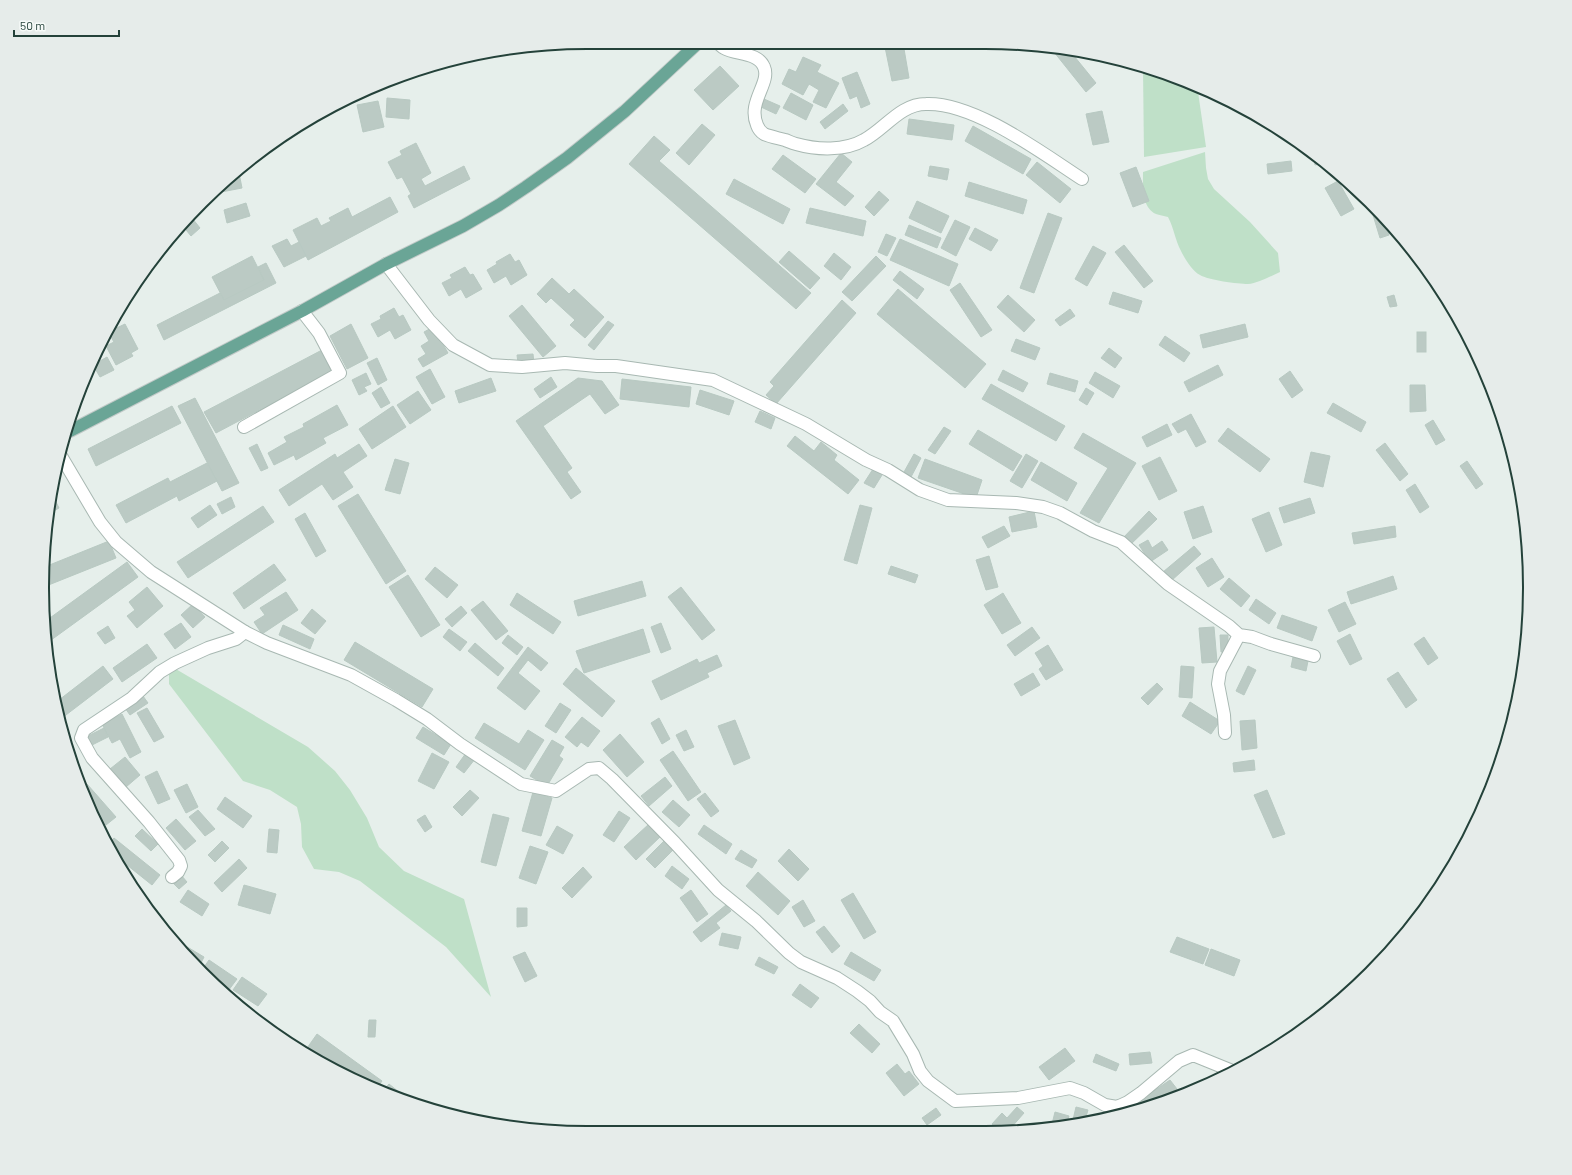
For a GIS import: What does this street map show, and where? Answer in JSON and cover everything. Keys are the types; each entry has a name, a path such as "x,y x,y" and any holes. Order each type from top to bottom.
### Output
{"main road":[{"path":"73,429 302,311 386,264 463,226 526,187 567,158 625,111 691,49"}],"street":[{"path":"727,49 751,56 759,60 764,66 766,74 754,108 754,119 763,133 796,144 812,147 851,146 865,140 910,106 925,104 944,105 964,110 1025,141 1082,179"},
{"path":"386,264 429,320 453,345 490,365 522,367 565,363 616,366 713,380 806,424 866,460 888,470 927,492 948,500 1016,503 1044,507 1060,513 1093,531 1121,542 1168,584 1239,635 1252,637 1314,656"},
{"path":"244,427 340,373 319,333 302,311"},
{"path":"64,461 100,522 116,542 151,572 245,632 267,643 333,667 364,682 416,712 460,744 520,784 556,791 589,769 599,768 612,779 675,843 718,890 756,921 789,953 801,962 837,978 857,991 893,1021 913,1054 920,1071 928,1081 955,1101 1018,1098 1070,1088 1084,1093 1116,1110"},
{"path":"172,877 178,872 181,866 179,860 149,822 92,758 81,738 84,730 132,698 160,672 175,663 208,648 236,639 245,632"},
{"path":"1225,733 1224,715 1218,684 1220,671 1239,635"},
{"path":"1116,1110 1140,1093 1179,1061 1193,1056 1226,1068"}],"green space":[{"path":"1143,73 1198,93 1206,147 1144,157"},
{"path":"1205,152 1208,179 1214,189 1250,222 1278,253 1280,272 1260,281 1248,284 1204,277 1197,273 1187,261 1177,243 1168,217 1151,211 1145,201 1143,172"},
{"path":"169,665 308,747 335,771 350,790 367,818 379,847 404,871 464,899 491,997 446,947 360,881 339,872 314,869 302,847 301,824 297,807 270,790 243,781 169,684"}],"building":[{"path":"885,49 904,49 909,78 892,81"},
{"path":"1056,54 1075,57 1096,83 1086,92"},
{"path":"803,57 821,65 817,72 839,83 826,108 813,102 819,90 809,84 803,95 782,84 789,69 796,72"},
{"path":"720,66 739,86 713,110 694,90"},
{"path":"857,72 870,104 861,108 857,96 850,99 842,78"},
{"path":"791,93 813,105 806,120 783,108"},
{"path":"387,98 410,100 409,119 386,117"},
{"path":"764,99 780,106 776,114 761,107"},
{"path":"378,101 384,127 363,132 357,105"},
{"path":"843,104 848,111 825,129 820,122"},
{"path":"1102,111 1109,142 1093,145 1086,114"},
{"path":"909,119 954,125 952,140 907,134"},
{"path":"702,124 715,135 689,165 676,153"},
{"path":"973,126 1031,159 1023,174 965,141"},
{"path":"654,136 670,150 659,161 811,293 796,309 629,164"},
{"path":"416,143 431,173 421,179 425,186 464,166 470,179 414,208 408,196 411,194 402,177 397,179 388,162 402,155 400,151"},
{"path":"841,153 852,162 836,182 854,196 845,206 816,184"},
{"path":"783,155 816,179 805,193 772,169"},
{"path":"1291,161 1292,171 1268,174 1267,164"},
{"path":"1037,162 1071,189 1060,203 1026,175"},
{"path":"930,166 949,169 947,180 928,176"},
{"path":"1136,167 1149,201 1133,207 1120,173"},
{"path":"240,177 242,188 223,192"},
{"path":"734,179 790,209 783,224 726,194"},
{"path":"1338,181 1354,209 1341,216 1325,188"},
{"path":"969,182 1027,200 1023,214 965,196"},
{"path":"879,191 889,200 874,216 865,207"},
{"path":"390,197 398,212 308,260 293,230 317,218 321,226 331,221 329,218 348,208 352,217"},
{"path":"917,201 949,216 941,233 909,218"},
{"path":"246,203 250,216 227,223 224,210"},
{"path":"810,208 866,221 863,236 806,223"},
{"path":"1048,213 1062,218 1034,293 1020,288"},
{"path":"1373,215 1388,231 1389,235 1380,238"},
{"path":"955,220 970,227 956,256 941,248"},
{"path":"194,221 200,228 191,236 186,229"},
{"path":"909,225 941,238 937,248 905,235"},
{"path":"975,228 998,240 991,251 969,239"},
{"path":"886,234 896,238 887,256 878,252"},
{"path":"287,239 291,246 299,242 306,256 284,267 272,246"},
{"path":"900,239 958,264 949,286 890,260"},
{"path":"1124,245 1153,281 1144,288 1115,252"},
{"path":"1093,246 1106,253 1087,286 1075,279"},
{"path":"789,251 820,278 810,289 779,262"},
{"path":"834,253 851,267 841,280 824,266"},
{"path":"510,254 515,262 519,260 527,275 511,285 506,276 494,283 487,270 497,264 496,262"},
{"path":"252,256 264,280 224,300 212,277"},
{"path":"876,256 886,266 852,301 842,292"},
{"path":"266,263 276,283 164,340 157,325 220,293 224,300 264,280 258,267"},
{"path":"465,267 470,275 473,274 482,289 466,298 461,289 449,296 442,283 452,278 450,275"},
{"path":"900,271 924,289 917,299 893,280"},
{"path":"552,278 569,294 574,289 604,317 585,338 570,325 575,320 551,298 546,303 537,294"},
{"path":"960,283 992,330 981,337 950,290"},
{"path":"898,289 986,364 965,388 877,314"},
{"path":"1113,292 1142,301 1138,313 1109,304"},
{"path":"1008,295 1035,320 1024,332 997,307"},
{"path":"1394,295 1397,306 1390,307 1387,297"},
{"path":"842,300 856,313 776,404 766,395 774,386 770,382"},
{"path":"522,305 556,346 543,357 509,316"},
{"path":"394,308 399,317 403,315 411,330 395,339 390,330 378,337 371,324 381,319 380,316"},
{"path":"1070,309 1075,316 1060,326 1055,320"},
{"path":"608,321 614,325 594,350 588,345"},
{"path":"125,324 138,349 131,353 133,356 116,365 106,347 114,342 111,337 116,328"},
{"path":"351,324 368,358 347,369 330,336"},
{"path":"1245,324 1248,337 1203,348 1200,335"},
{"path":"433,327 448,353 423,367 418,359 426,354 421,346 429,341 424,332"},
{"path":"1417,332 1426,332 1426,352 1417,352"},
{"path":"1165,336 1190,353 1184,362 1159,345"},
{"path":"1016,339 1040,348 1035,360 1011,351"},
{"path":"1109,348 1122,358 1115,368 1101,358"},
{"path":"322,350 333,371 216,433 204,412"},
{"path":"533,354 534,363 518,363 517,355"},
{"path":"107,357 114,370 100,377 95,369 99,361"},
{"path":"377,358 387,380 378,385 367,363"},
{"path":"1218,365 1223,375 1189,392 1184,382"},
{"path":"430,369 445,397 432,404 416,377"},
{"path":"1003,370 1028,383 1023,392 998,380"},
{"path":"1290,371 1303,390 1292,398 1279,379"},
{"path":"1095,372 1120,386 1113,398 1089,383"},
{"path":"366,373 371,384 364,387 367,391 359,395 352,380"},
{"path":"1050,373 1078,381 1075,392 1047,384"},
{"path":"551,377 557,387 540,398 534,389"},
{"path":"491,378 496,391 459,403 455,391"},
{"path":"578,378 602,381 619,405 605,414 590,394 543,426 572,468 567,472 581,492 571,499 516,421"},
{"path":"622,379 691,387 689,407 620,399"},
{"path":"991,384 1065,426 1056,441 982,399"},
{"path":"1410,385 1425,385 1426,411 1410,412"},
{"path":"381,387 390,403 381,408 372,393"},
{"path":"1086,388 1094,393 1087,405 1079,400"},
{"path":"700,390 734,401 729,415 696,404"},
{"path":"418,391 431,410 410,424 397,405"},
{"path":"195,398 239,483 222,491 178,406"},
{"path":"1333,403 1366,422 1361,432 1327,413"},
{"path":"337,405 348,425 323,438 326,443 296,460 294,455 274,465 268,453 287,442 284,437 304,427 303,424"},
{"path":"172,406 181,423 96,466 88,449"},
{"path":"393,406 406,427 372,449 359,429"},
{"path":"760,411 775,418 771,429 755,422"},
{"path":"1191,414 1206,442 1196,447 1186,429 1178,433 1172,424"},
{"path":"1433,420 1445,440 1436,445 1425,425"},
{"path":"1167,424 1172,435 1147,447 1142,437"},
{"path":"944,427 951,431 935,454 928,450"},
{"path":"1228,428 1270,459 1260,472 1218,441"},
{"path":"978,430 1022,456 1013,471 969,444"},
{"path":"1083,433 1136,463 1099,523 1080,513 1108,468 1074,448"},
{"path":"795,436 814,451 821,442 837,455 834,460 859,480 848,494 787,446"},
{"path":"1385,443 1408,474 1400,481 1376,450"},
{"path":"257,444 268,468 261,471 249,448"},
{"path":"359,444 367,456 343,472 353,487 333,500 322,484 289,506 279,490 335,454 337,458"},
{"path":"1311,452 1330,456 1323,487 1304,482"},
{"path":"914,454 921,458 911,477 904,472"},
{"path":"1026,454 1038,461 1022,488 1010,481"},
{"path":"1160,457 1177,491 1159,500 1142,466"},
{"path":"395,459 409,463 400,494 385,490"},
{"path":"925,459 982,480 976,498 918,478"},
{"path":"1467,461 1483,484 1476,489 1460,466"},
{"path":"1041,462 1077,483 1067,501 1031,480"},
{"path":"207,463 217,481 179,501 177,496 126,523 116,505 168,478 170,482"},
{"path":"873,469 882,475 874,488 864,483"},
{"path":"1415,484 1429,507 1420,513 1406,490"},
{"path":"358,494 406,571 386,584 338,506"},
{"path":"231,497 235,507 222,514 217,504"},
{"path":"1310,498 1315,513 1284,523 1279,508"},
{"path":"56,502 59,508 55,510"},
{"path":"210,505 217,515 198,528 191,518"},
{"path":"860,505 872,508 857,564 844,560"},
{"path":"263,506 274,522 188,578 177,562"},
{"path":"1203,506 1212,532 1193,539 1184,512"},
{"path":"1034,511 1037,527 1012,532 1009,517"},
{"path":"1149,511 1157,519 1130,545 1123,538"},
{"path":"1269,512 1282,545 1266,552 1252,519"},
{"path":"305,513 326,551 316,557 295,519"},
{"path":"1004,526 1010,536 988,548 982,537"},
{"path":"1395,526 1396,537 1354,544 1352,533"},
{"path":"1148,540 1152,548 1162,541 1168,550 1150,562 1139,545"},
{"path":"109,541 116,558 49,585 50,565"},
{"path":"1194,546 1201,554 1171,581 1163,572"},
{"path":"989,556 998,587 986,590 976,560"},
{"path":"1212,558 1224,577 1208,587 1196,568"},
{"path":"127,562 138,577 52,639 50,618"},
{"path":"274,564 286,580 244,609 233,593"},
{"path":"891,566 918,575 915,583 888,574"},
{"path":"435,567 458,585 447,598 425,579"},
{"path":"408,575 440,625 421,637 389,587"},
{"path":"1393,576 1397,589 1351,604 1347,592"},
{"path":"1229,578 1250,596 1241,607 1220,589"},
{"path":"642,581 646,596 578,616 574,601"},
{"path":"147,587 163,606 137,628 127,616 135,610 129,602"},
{"path":"681,587 715,630 702,640 668,597"},
{"path":"286,592 298,610 262,634 254,622 265,615 260,608"},
{"path":"517,593 561,622 553,634 510,605"},
{"path":"1003,593 1021,623 1002,634 984,605"},
{"path":"1256,599 1276,613 1269,624 1249,610"},
{"path":"483,601 508,631 496,640 471,610"},
{"path":"1345,602 1356,624 1339,632 1328,610"},
{"path":"193,604 205,617 193,628 181,615"},
{"path":"461,606 467,613 452,627 445,619"},
{"path":"312,609 326,621 315,634 301,623"},
{"path":"1282,615 1317,627 1312,641 1277,628"},
{"path":"181,623 191,637 175,649 164,634"},
{"path":"661,623 671,649 661,653 651,627"},
{"path":"283,625 314,639 310,649 279,635"},
{"path":"108,626 115,638 105,644 97,633"},
{"path":"1032,627 1040,638 1015,656 1007,645"},
{"path":"1214,627 1217,662 1202,663 1199,628"},
{"path":"449,629 467,642 460,651 443,637"},
{"path":"643,629 650,652 584,673 576,651"},
{"path":"1350,634 1362,659 1350,665 1337,641"},
{"path":"508,635 523,647 517,655 502,643"},
{"path":"1220,635 1228,635 1228,652 1221,652"},
{"path":"1424,637 1438,658 1428,665 1414,644"},
{"path":"355,642 433,689 422,707 344,660"},
{"path":"475,643 504,668 498,676 468,651"},
{"path":"147,644 157,658 122,682 113,668"},
{"path":"1048,645 1063,670 1046,680 1039,669 1043,666 1035,653"},
{"path":"528,647 548,663 541,671 528,660 518,673 540,691 525,710 497,688"},
{"path":"717,655 722,666 707,673 709,677 661,700 652,681 697,659 699,663"},
{"path":"1293,657 1308,661 1306,671 1291,667"},
{"path":"103,666 113,679 64,716 60,699"},
{"path":"1181,666 1194,667 1192,698 1179,697"},
{"path":"1248,666 1256,670 1244,695 1236,691"},
{"path":"576,668 615,701 602,717 563,684"},
{"path":"1398,672 1417,700 1406,708 1387,679"},
{"path":"1033,673 1040,685 1021,696 1014,684"},
{"path":"1157,683 1163,689 1148,705 1141,698"},
{"path":"143,696 148,703 130,715 125,708"},
{"path":"1190,702 1220,721 1211,734 1182,716"},
{"path":"560,703 571,710 556,733 545,726"},
{"path":"147,708 164,737 154,742 137,713"},
{"path":"122,714 141,752 130,758 120,739 112,743 102,724"},
{"path":"582,717 600,731 588,747 581,742 577,747 565,737"},
{"path":"659,718 670,739 662,744 651,723"},
{"path":"735,720 750,758 734,765 718,726"},
{"path":"1255,720 1257,748 1242,750 1240,721"},
{"path":"484,723 519,744 528,730 544,740 525,770 475,738"},
{"path":"423,727 451,744 444,755 416,738"},
{"path":"104,728 108,737 90,746 86,737"},
{"path":"686,730 694,747 684,751 676,735"},
{"path":"620,734 644,762 627,777 603,750"},
{"path":"552,740 564,747 559,756 563,759 547,786 530,776"},
{"path":"673,751 701,792 688,801 660,760"},
{"path":"432,753 449,762 434,789 418,781"},
{"path":"466,753 475,759 464,773 456,767"},
{"path":"125,757 140,775 126,787 110,769"},
{"path":"1254,760 1255,770 1234,772 1233,763"},
{"path":"157,771 170,799 158,804 145,777"},
{"path":"665,777 672,786 649,806 641,796"},
{"path":"87,784 116,817 106,825 103,821"},
{"path":"187,784 198,807 186,813 174,790"},
{"path":"470,790 479,798 462,816 453,807"},
{"path":"1267,790 1285,834 1273,838 1254,795"},
{"path":"533,792 552,798 541,836 522,831"},
{"path":"705,793 719,811 711,817 697,799"},
{"path":"225,797 252,816 243,828 217,809"},
{"path":"673,800 690,815 679,827 662,812"},
{"path":"198,810 215,829 205,836 189,817"},
{"path":"619,811 630,818 614,842 603,835"},
{"path":"493,814 509,818 496,866 481,862"},
{"path":"425,815 432,827 425,832 417,820"},
{"path":"176,819 196,841 185,850 166,828"},
{"path":"649,824 661,836 636,860 624,847"},
{"path":"704,825 732,844 726,854 698,834"},
{"path":"557,826 573,835 563,854 546,845"},
{"path":"142,829 158,844 151,851 135,836"},
{"path":"269,829 279,830 277,853 267,852"},
{"path":"114,838 160,875 152,885 125,863 112,840"},
{"path":"222,841 229,848 215,862 208,855"},
{"path":"664,841 673,850 655,868 646,859"},
{"path":"530,846 548,852 536,884 519,878"},
{"path":"789,849 809,869 798,881 778,861"},
{"path":"741,850 757,860 752,868 735,859"},
{"path":"239,859 247,868 222,892 214,883"},
{"path":"672,866 689,879 682,889 665,876"},
{"path":"583,867 592,877 572,898 562,888"},
{"path":"758,872 790,901 778,915 746,886"},
{"path":"181,875 187,882 179,889 173,883"},
{"path":"244,885 276,894 270,914 238,905"},
{"path":"188,890 209,904 202,916 180,902"},
{"path":"691,890 708,914 697,922 680,898"},
{"path":"853,893 876,932 864,939 841,900"},
{"path":"803,900 815,921 804,927 792,907"},
{"path":"726,905 731,911 716,923 720,928 701,942 693,932"},
{"path":"517,908 527,908 527,926 517,927"},
{"path":"824,926 840,946 832,953 816,932"},
{"path":"722,933 741,937 738,949 719,945"},
{"path":"1177,937 1209,949 1203,964 1170,952"},
{"path":"186,946 204,957 201,962"},
{"path":"1211,949 1240,960 1234,976 1205,965"},
{"path":"525,952 537,976 525,982 513,957"},
{"path":"851,952 881,970 874,981 844,964"},
{"path":"759,957 778,967 774,974 755,965"},
{"path":"209,960 237,979 229,989 205,966"},
{"path":"242,977 267,994 258,1006 233,990"},
{"path":"800,984 819,998 811,1008 792,995"},
{"path":"369,1020 376,1020 375,1037 368,1037"},
{"path":"859,1024 880,1044 872,1053 850,1033"},
{"path":"317,1034 382,1081 380,1084 349,1070 308,1047"},
{"path":"1065,1048 1075,1061 1049,1080 1039,1067"},
{"path":"1150,1052 1152,1063 1130,1065 1129,1054"},
{"path":"1096,1054 1119,1064 1116,1071 1093,1062"},
{"path":"897,1064 905,1074 909,1071 919,1084 904,1096 886,1073"},
{"path":"1170,1080 1177,1089 1173,1091 1133,1105"},
{"path":"389,1084 398,1091 386,1087"},
{"path":"1017,1107 1024,1113 1013,1125 994,1126 992,1124 1002,1113 1007,1118"},
{"path":"1076,1107 1088,1110 1086,1117 1073,1118"},
{"path":"936,1108 941,1115 927,1125 922,1118"},
{"path":"1055,1112 1069,1116 1068,1119 1053,1121"}]}
